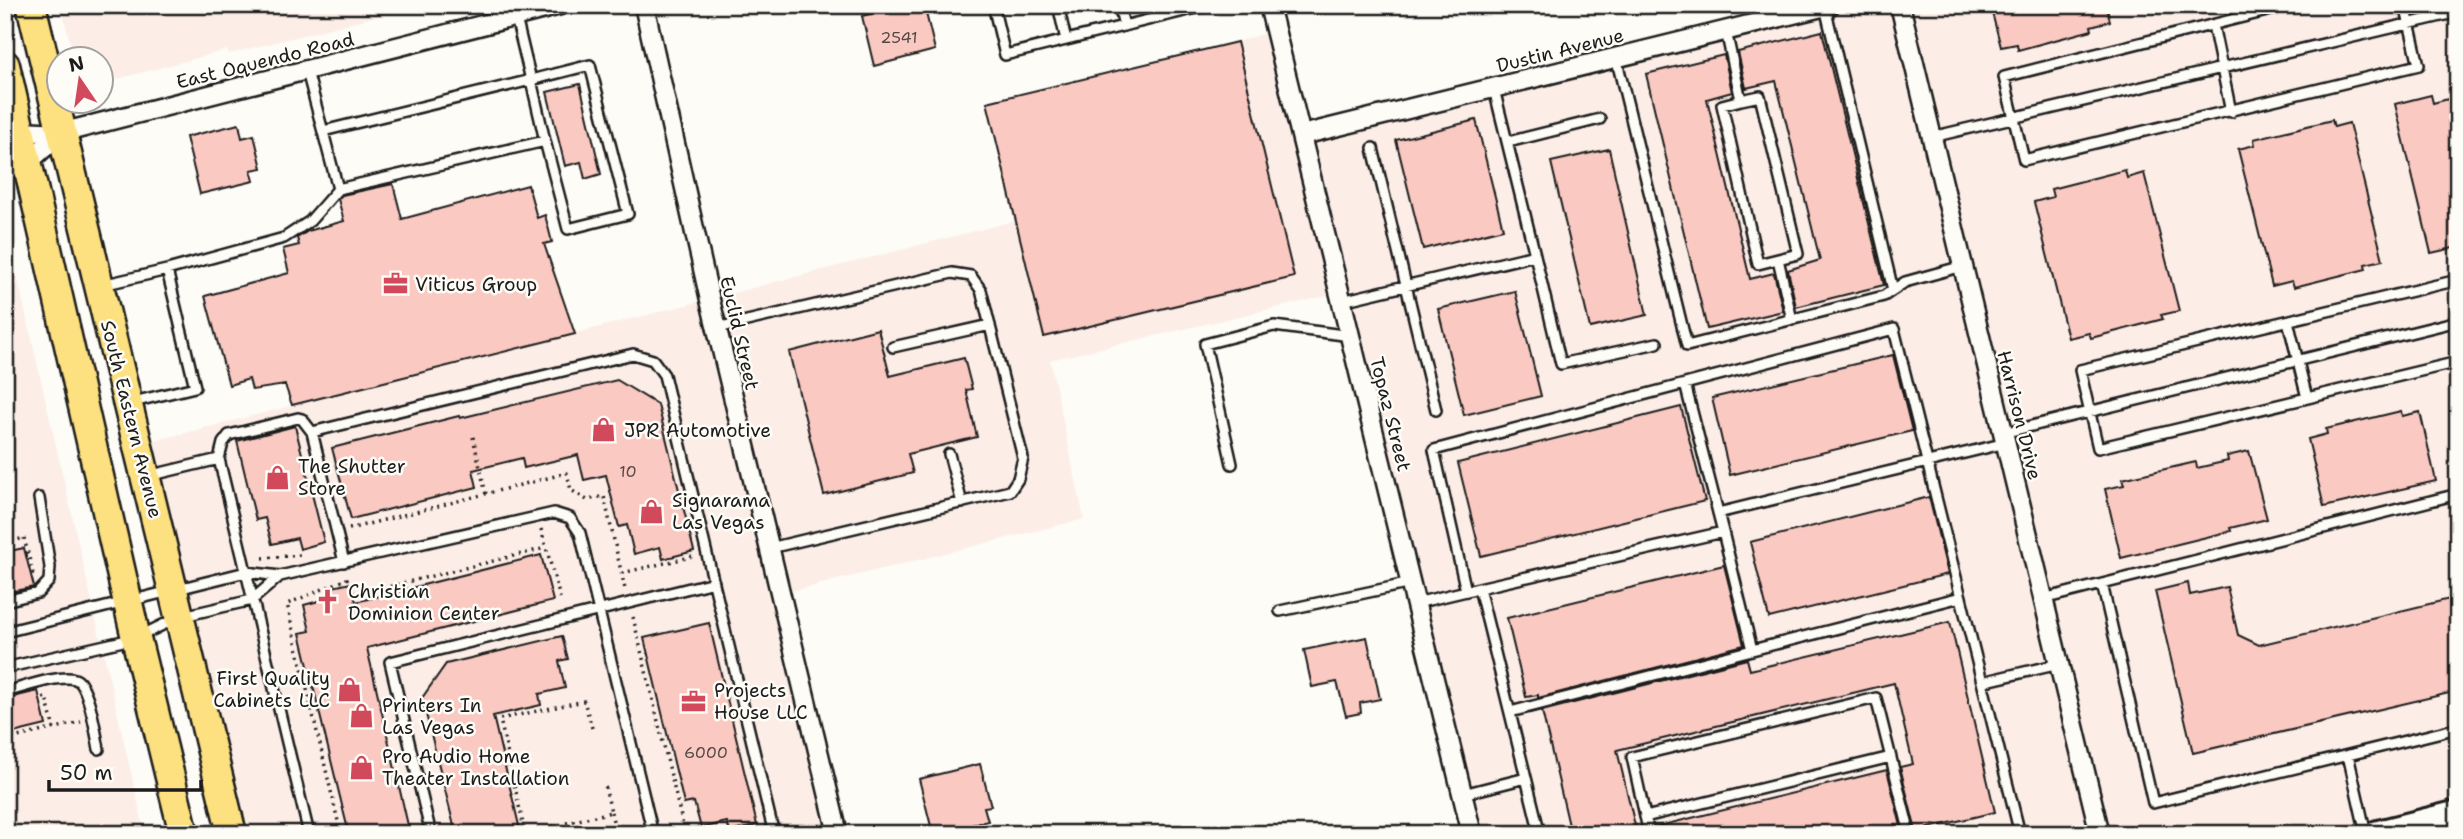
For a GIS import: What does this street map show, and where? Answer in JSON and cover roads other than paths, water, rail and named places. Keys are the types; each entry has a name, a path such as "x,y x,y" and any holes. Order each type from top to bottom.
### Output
{"main road":[{"name":"South Eastern Avenue","path":"31,5 232,834"},
{"path":"5,65 17,165 129,602 184,834"},
{"path":"2378,834 2405,831 2458,814"}],"street":[{"name":"East Oquendo Road","path":"13,133 61,132 560,5"},
{"name":"Euclid Street","path":"644,5 717,328 838,834"},
{"name":"Topaz Street","path":"1269,5 1472,834"},
{"name":"Harrison Drive","path":"1900,5 2100,834"},
{"name":"Dustin Avenue","path":"1301,135 1827,6"},
{"name":"East Oquendo Road","path":"17,165 61,132"}],"lane":[{"path":"993,5 1005,55 1209,5"},
{"path":"1058,5 1066,40"},
{"path":"1119,5 1124,26"},
{"path":"2291,5 2004,77 2024,160 2419,65 2405,5"},
{"path":"1827,6 1893,290"},
{"path":"1932,137 2458,12"},
{"path":"323,131 531,79 590,65 628,214 568,229 545,141 531,79 516,18"},
{"path":"2213,25 2231,112"},
{"path":"1726,31 1741,100"},
{"path":"1616,57 1687,346 1884,296 1905,282 1963,266"},
{"path":"307,71 338,189"},
{"path":"1494,89 1561,364 1657,343"},
{"path":"1760,96 1798,254 1758,264 1722,105 1741,100 1760,96"},
{"path":"1508,142 1600,119"},
{"path":"99,285 167,270 284,238 310,221 338,189 545,141"},
{"path":"1373,148 1436,410"},
{"path":"1342,301 1535,255"},
{"path":"1778,260 1792,320"},
{"path":"127,403 195,387 167,270"},
{"path":"717,328 952,272 971,276 981,290 1023,458 1018,479 1010,491 769,548"},
{"path":"2458,280 2080,370 2098,448 2458,362"},
{"path":"2288,321 2307,398"},
{"path":"1718,513 1928,463 2090,412 2458,321"},
{"path":"893,347 990,325"},
{"path":"1232,464 1205,344 1274,326 1351,336"},
{"path":"1466,591 1434,450 1894,329 2020,834"},
{"path":"312,432 633,354 653,359 664,374 774,834"},
{"path":"1685,384 1752,650"},
{"path":"309,834 219,459 223,443 229,435 302,419 312,432 344,562"},
{"path":"949,454 962,503"},
{"path":"146,477 219,459"},
{"path":"2043,599 2458,494"},
{"path":"5,601 38,593 49,582 50,567 39,498"},
{"path":"5,668 136,638 176,605 246,572 279,576 554,513 570,518 580,533 653,834"},
{"path":"1416,603 1723,532"},
{"path":"5,632 129,602 176,605 252,600 279,576"},
{"path":"431,834 390,662 714,582"},
{"path":"1280,611 1411,583"},
{"path":"2102,584 2153,803 2458,728"},
{"path":"1479,588 1540,834"},
{"path":"1510,712 1961,597"},
{"path":"1982,682 2059,664"},
{"path":"5,692 60,679 75,679 82,684 99,750"},
{"path":"1649,834 1632,757 1876,698 1910,834"},
{"path":"2347,755 2366,834"},
{"path":"1645,817 1891,757"},
{"path":"1463,794 1527,778"}],"place":[{"name":"Viticus Group","path":"395,284"},
{"name":"JPR Automotive","path":"604,430"},
{"name":"The Shutter Store","path":"278,477"},
{"name":"Signarama Las Vegas","path":"652,511"},
{"name":"Christian Dominion Center","path":"328,602"},
{"name":"First Quality Cabinets LLC","path":"350,689"},
{"name":"Projects House LLC","path":"694,701"},
{"name":"Printers In Las Vegas","path":"362,716"},
{"name":"Pro Audio Home Theater Installation","path":"362,767"}]}
